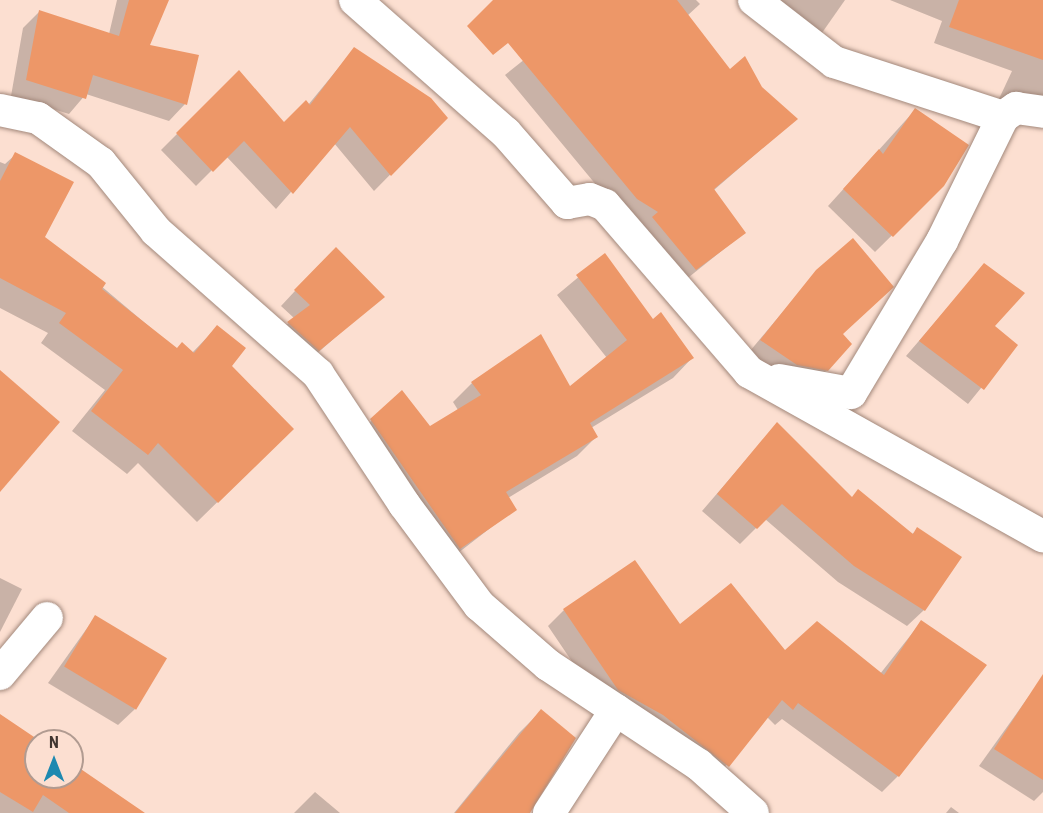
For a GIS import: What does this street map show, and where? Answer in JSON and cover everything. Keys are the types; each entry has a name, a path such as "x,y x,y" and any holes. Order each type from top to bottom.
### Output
{"street":[{"path":"355,0 506,133 567,203 590,199 606,205 749,372 1043,536"},
{"path":"754,0 834,62 1003,117"},
{"path":"749,372 850,393 942,241 1003,117 1016,108 1043,112"},
{"path":"0,110 38,118 101,163 156,231 318,374 404,504 479,604 548,665 699,765 753,813"},
{"path":"0,674 47,618"},
{"path":"549,813 616,710"}],"building":[{"path":"129,0 169,0 150,45 199,55 187,105 93,75 86,99 26,80 39,10 119,36"},
{"path":"493,0 677,0 730,69 745,56 762,87 798,119 714,189 746,233 696,270 652,217 658,212 637,199 508,43 493,55 467,26"},
{"path":"959,0 1043,0 1043,60 949,27"},
{"path":"354,47 431,98 448,118 391,176 350,127 293,194 244,141 213,172 176,133 239,70 284,122 306,100 310,105"},
{"path":"915,108 969,145 944,186 893,237 843,189 879,149 883,154"},
{"path":"15,152 74,182 45,237 106,283 102,289 177,348 182,342 194,353 217,325 246,348 232,366 294,429 218,503 158,443 148,455 91,411 123,370 59,323 66,313 0,278 0,181"},
{"path":"853,238 894,287 843,334 852,344 828,371 797,365 760,340 816,270"},
{"path":"336,247 385,297 319,351 287,322 310,305 294,290"},
{"path":"605,253 653,319 661,312 694,358 590,423 598,437 506,492 517,510 460,549 370,419 402,390 430,426 481,395 471,382 541,334 570,386 627,340 576,275"},
{"path":"984,263 1025,293 995,326 1018,345 984,390 919,341"},
{"path":"0,370 60,422 0,492"},
{"path":"777,422 852,497 858,489 913,534 917,527 962,557 925,611 854,566 782,504 757,529 717,494"},
{"path":"635,560 680,624 731,583 785,650 817,621 884,675 921,620 987,665 899,777 798,703 793,710 782,700 729,767 663,715 618,690 563,609"},
{"path":"95,615 167,658 136,710 64,666"},
{"path":"1043,674 1043,780 994,749"},
{"path":"541,709 576,738 530,813 455,813"},
{"path":"0,714 24,730 24,789 84,789 84,771 145,813 69,813 43,795 33,812 0,792"}]}
